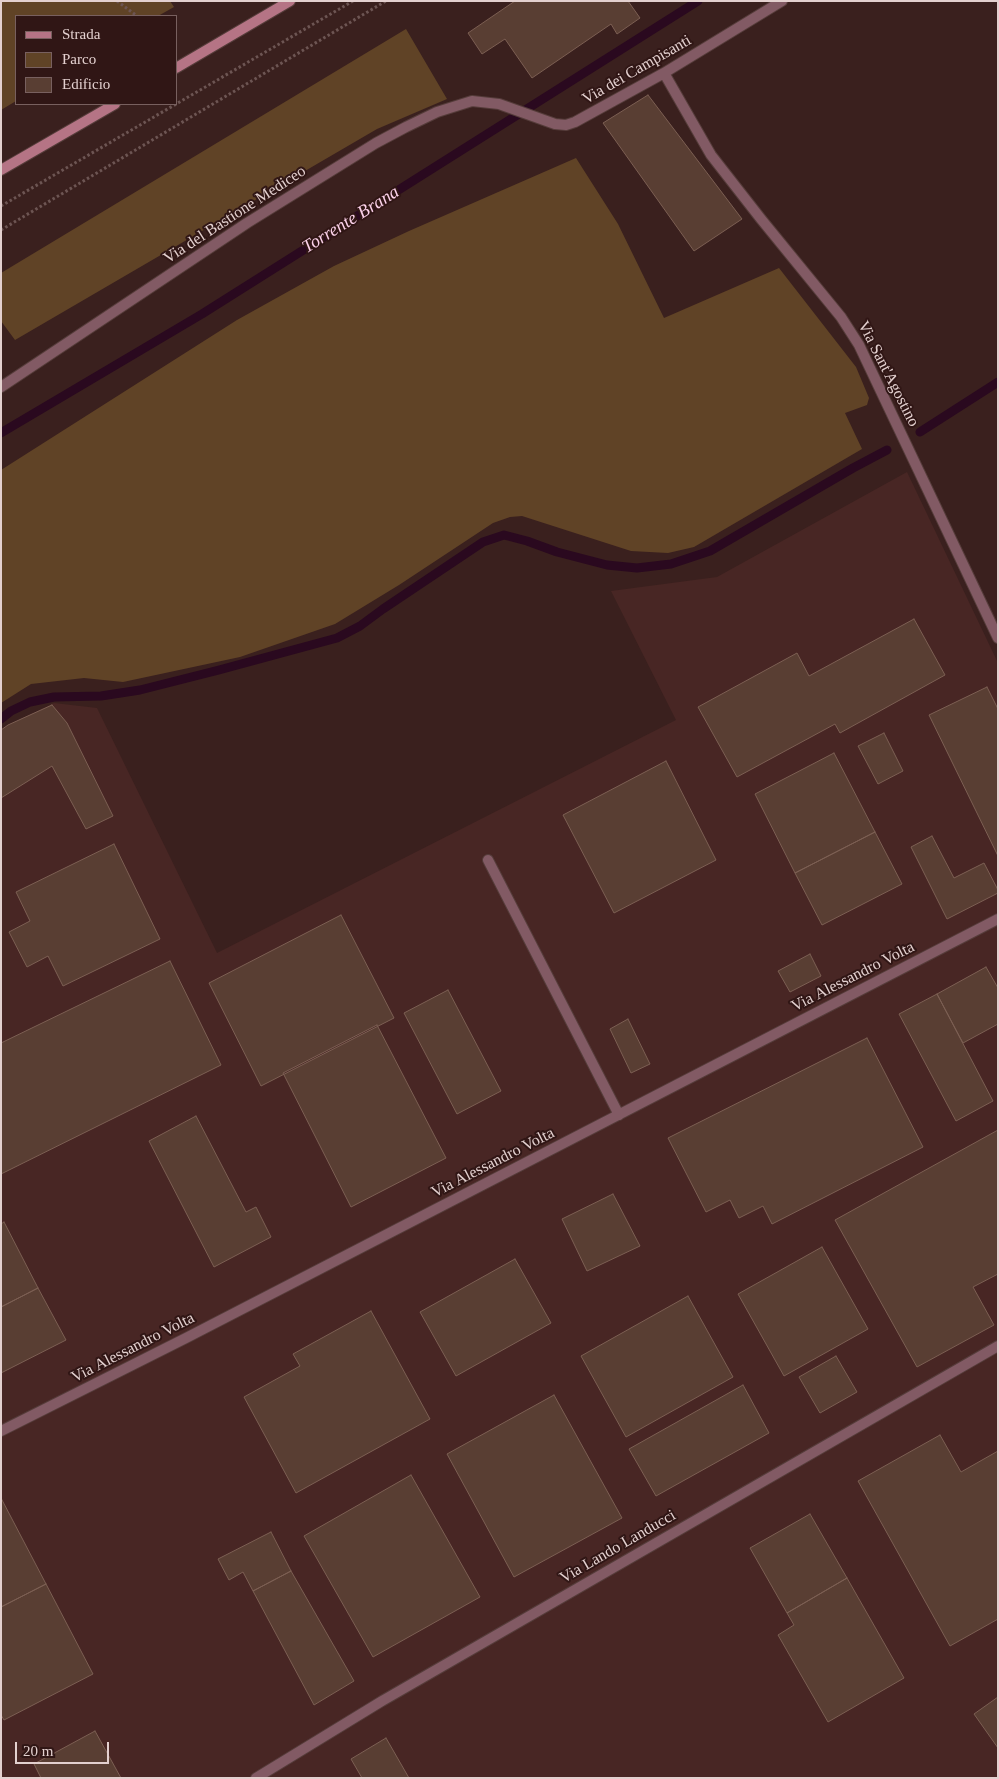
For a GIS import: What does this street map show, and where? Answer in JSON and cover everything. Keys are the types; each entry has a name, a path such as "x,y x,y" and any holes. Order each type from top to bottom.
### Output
{"street":[{"path":"178,67 290,1"},
{"name":"Via dei Campisanti","path":"499,104 555,124 566,125 575,122 664,73 782,1"},
{"name":"Via Sant'Agostino","path":"664,73 711,155 841,317 860,345 998,638"},
{"name":"Via del Bastione Mediceo","path":"1,386 247,223 376,143 437,112 462,103 483,101 499,104"},
{"path":"1,170 113,105"},
{"path":"488,860 619,1115"},
{"name":"Via Alessandro Volta","path":"1,1431 195,1334 998,919"},
{"name":"Via Lando Landucci","path":"256,1778 382,1701 998,1346"}],"path":[{"path":"117,1 136,15"},
{"path":"178,103 353,1"},
{"path":"1,230 386,1"},
{"path":"1,206 174,105"}],"shaded area":[{"path":"907,472 998,663 998,1778 1,1778 1,730 54,703 97,708 217,953 676,720 611,591 717,577"}],"green space":[{"path":"1,1 170,1 174,7 160,15 15,15 15,102 1,110"},
{"path":"406,29 447,99 377,129 15,340 1,321 1,273"},
{"path":"576,158 618,224 664,318 779,268 856,367 869,398 867,405 845,413 862,449 694,547 668,553 631,551 522,516 510,517 493,523 399,585 335,624 240,657 123,682 84,678 31,684 1,703 1,470 237,320 334,266"}],"building":[{"path":"515,1 628,1 640,18 617,34 611,24 532,78 505,39 482,54 468,33"},
{"path":"648,95 742,219 694,251 603,123"},
{"path":"914,619 945,675 840,733 835,724 737,777 698,707 797,653 809,676"},
{"path":"987,687 998,709 998,856 929,715"},
{"path":"52,705 67,723 113,816 86,829 52,766 1,798 1,730"},
{"path":"884,733 903,771 878,784 858,746"},
{"path":"834,753 875,832 795,873 755,794"},
{"path":"666,761 716,860 614,913 563,815"},
{"path":"875,832 902,884 822,925 795,873"},
{"path":"932,836 954,878 984,863 998,893 947,919 911,847"},
{"path":"114,844 160,939 63,986 48,956 27,967 9,932 30,921 16,892"},
{"path":"341,915 394,1018 261,1086 209,983"},
{"path":"810,954 821,976 790,992 778,971"},
{"path":"170,961 221,1065 1,1174 1,1043"},
{"path":"986,967 998,988 998,1024 963,1043 937,994"},
{"path":"448,990 501,1091 457,1114 404,1013"},
{"path":"937,994 993,1101 956,1121 899,1014"},
{"path":"628,1019 650,1064 631,1073 610,1029"},
{"path":"377,1025 446,1158 351,1207 283,1073"},
{"path":"867,1038 923,1147 772,1224 763,1206 739,1218 730,1200 706,1212 668,1138"},
{"path":"196,1116 246,1212 256,1207 271,1237 214,1267 149,1141"},
{"path":"998,1130 998,1274 973,1287 994,1325 917,1367 835,1220"},
{"path":"613,1194 640,1246 587,1271 562,1219"},
{"path":"4,1222 38,1288 1,1307 1,1224"},
{"path":"822,1247 868,1329 784,1376 738,1294"},
{"path":"515,1259 551,1323 456,1376 420,1312"},
{"path":"38,1288 66,1340 1,1373 1,1307"},
{"path":"688,1296 733,1377 626,1437 581,1356"},
{"path":"371,1311 430,1419 296,1493 244,1397 300,1366 293,1354"},
{"path":"836,1356 857,1392 820,1413 799,1377"},
{"path":"743,1385 769,1433 656,1496 629,1449"},
{"path":"554,1395 622,1518 514,1577 447,1454"},
{"path":"940,1435 961,1472 998,1451 998,1619 950,1646 858,1481"},
{"path":"411,1475 480,1597 373,1657 304,1536"},
{"path":"1,1498 46,1584 1,1607"},
{"path":"810,1514 847,1578 787,1613 750,1548"},
{"path":"271,1532 291,1571 253,1591 243,1572 229,1580 218,1559"},
{"path":"291,1571 354,1681 314,1705 253,1591"},
{"path":"847,1578 904,1678 828,1722 778,1635 794,1625 787,1613"},
{"path":"46,1584 93,1674 4,1720 1,1715 1,1607"},
{"path":"998,1697 998,1748 974,1714"},
{"path":"95,1731 121,1778 41,1778 34,1764"},
{"path":"386,1738 409,1778 362,1778 351,1759"}],"waterway":[{"name":"Torrente Brana","path":"1,433 202,314 698,1"},
{"path":"920,432 998,382"},
{"path":"1,719 11,711 30,702 54,697 101,696 140,690 337,638 360,626 483,542 504,535 557,552 607,565 637,568 671,564 710,551 887,450"}]}
